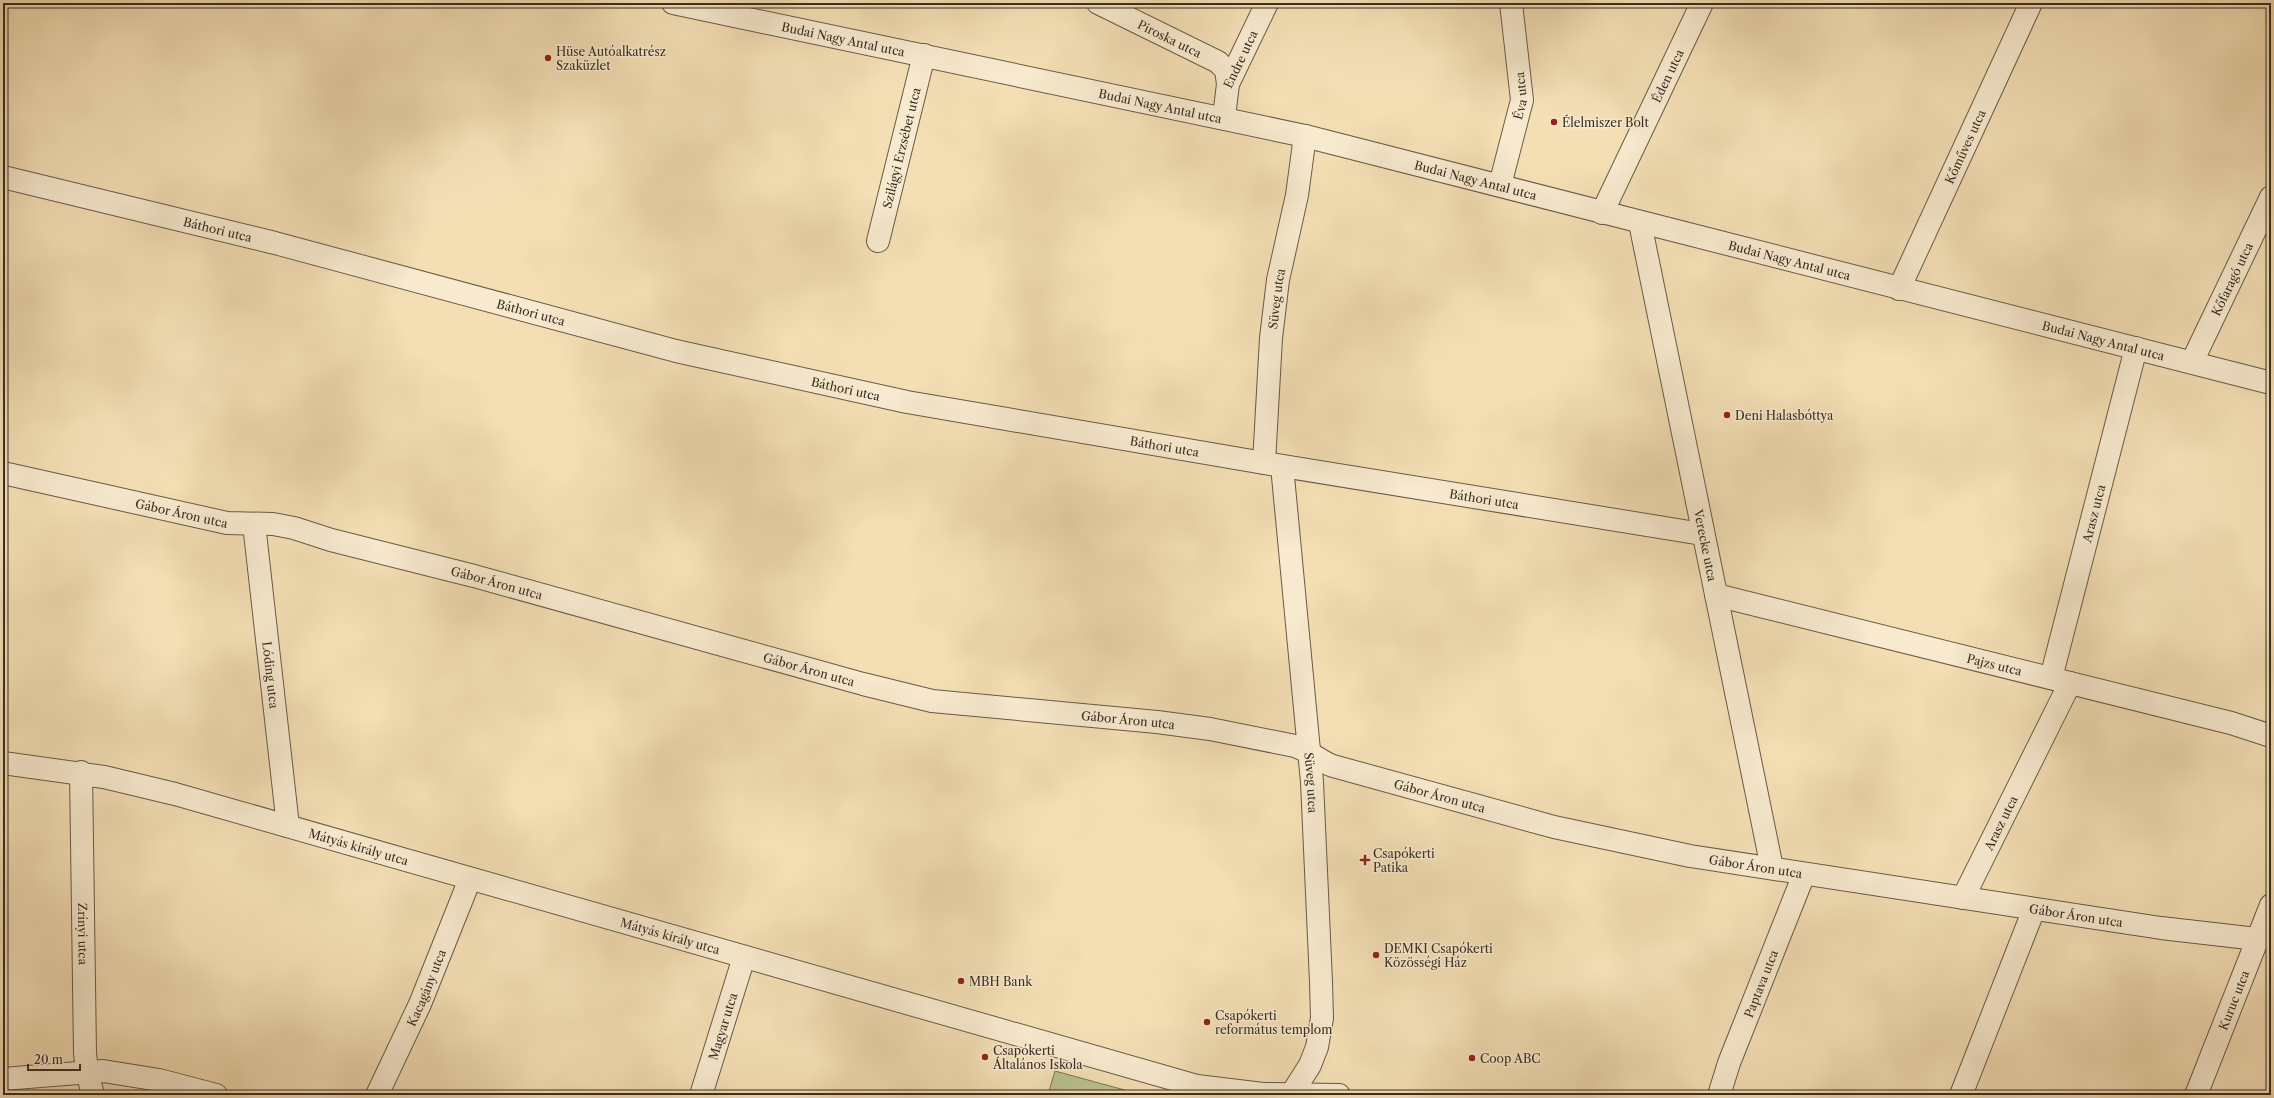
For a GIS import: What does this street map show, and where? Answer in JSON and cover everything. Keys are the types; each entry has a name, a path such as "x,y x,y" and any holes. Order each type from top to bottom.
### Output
{"street":[{"name":"Budai Nagy Antal utca","path":"673,3 1224,117 1305,136 1640,223 2271,383"},
{"name":"Piroska utca","path":"1098,3 1218,62 1226,70 1228,84"},
{"name":"Endre utca","path":"1224,117 1228,84 1267,3"},
{"name":"Éva utca","path":"1500,186 1522,100 1511,3"},
{"name":"Éden utca","path":"1602,213 1702,3"},
{"name":"Kőműves utca","path":"1899,289 2031,3"},
{"name":"Szilágyi Erzsébet utca","path":"878,241 924,55"},
{"name":"Süveg utca","path":"1291,1094 1314,1056 1322,1018 1312,782 1273,464 1271,338 1277,288 1297,194 1305,136"},
{"name":"Báthori utca","path":"3,177 276,243 722,362 907,402 1273,464 1702,534"},
{"name":"Kőfaragó utca","path":"2192,362 2271,196"},
{"name":"Verecke utca","path":"1640,223 1702,534 1772,868"},
{"name":"Arasz utca","path":"1963,898 2060,681 2136,348"},
{"name":"Gábor Áron utca","path":"3,473 227,523 273,524 299,529 331,540 482,578 863,684 932,700 1198,727 1308,750 1321,760 1333,766 1554,827 1690,856 2034,909 2257,939"},
{"name":"Lóding utca","path":"254,524 288,826"},
{"name":"Pajzs utca","path":"1716,596 2232,722 2271,736"},
{"name":"Mátyás király utca","path":"3,763 81,772 152,788 1197,1086 1263,1094 1340,1095"},
{"name":"Zrínyi utca","path":"81,772 87,1071 93,1095"},
{"name":"Paptava utca","path":"1720,1095 1729,1063 1804,874"},
{"name":"Kacagány utca","path":"377,1095 420,1004 470,879"},
{"name":"Kuruc utca","path":"2196,1095 2271,905"},
{"path":"1961,1095 2034,909"},
{"name":"Magyar utca","path":"701,1095 744,957"},
{"path":"3,1079 87,1071 103,1071 152,1078 216,1095"}],"green space":[{"path":"1055,1071 1143,1095 1062,1095 1049,1091"}],"place":[{"name":"Hüse Autóalkatrész Szaküzlet","path":"548,58"},
{"name":"Élelmiszer Bolt","path":"1554,122"},
{"name":"Deni Halasbóttya","path":"1727,415"},
{"name":"Csapókerti Patika","path":"1365,860"},
{"name":"DEMKI Csapókerti Közösségi Ház","path":"1376,955"},
{"name":"MBH Bank","path":"961,981"},
{"name":"Csapókerti református templom","path":"1207,1022"},
{"name":"Csapókerti Általános Iskola","path":"985,1057"},
{"name":"Coop ABC","path":"1472,1058"}]}
